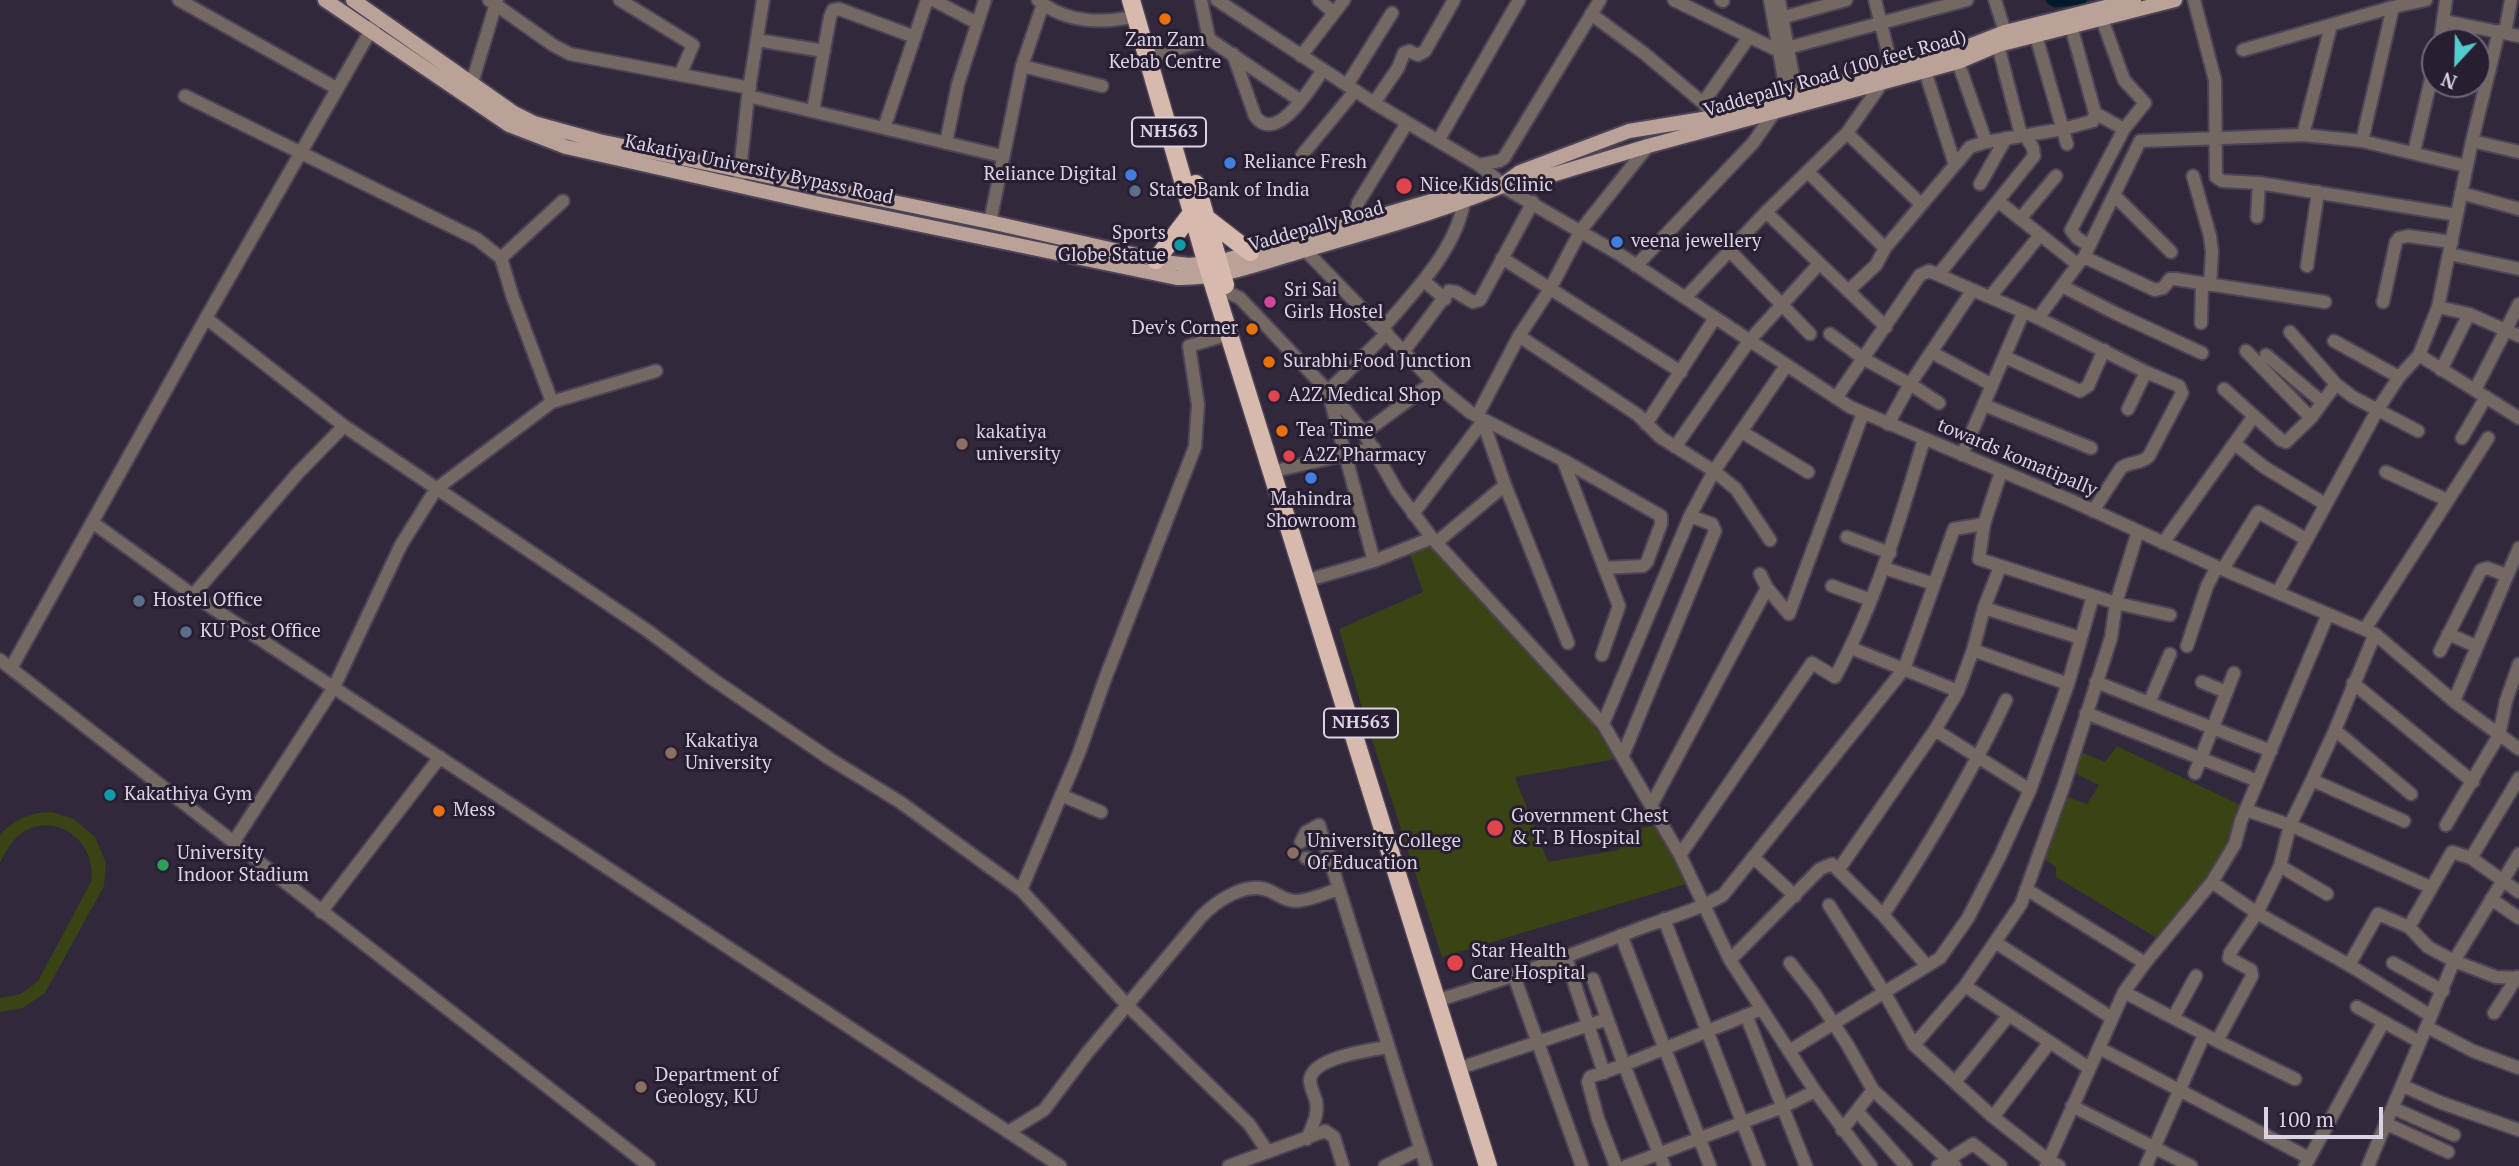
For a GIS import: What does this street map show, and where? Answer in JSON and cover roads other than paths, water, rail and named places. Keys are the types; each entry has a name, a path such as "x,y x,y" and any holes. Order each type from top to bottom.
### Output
{"highway":[{"name":"NH563","path":"1136,5 1157,55 1199,215"},
{"name":"NH563","path":"1136,5 1218,275 1283,469 1466,1066 1490,1165"},
{"path":"1156,260 1199,215 1250,252"},
{"name":"NH563","path":"1218,275 1229,334 1490,1165"}],"main road":[{"name":"Kakatiya University Bypass Road","path":"325,0 485,110 523,132 566,147 842,193 990,222 1189,265 1218,275"},
{"path":"2066,24 2134,0"},
{"path":"2066,24 2102,19 2175,0"},
{"name":"Kakatiya University Bypass Road","path":"361,2 471,83 514,113 534,123 739,177 1167,276 1218,275"},
{"name":"Vaddepally Road (100 feet Road)","path":"1503,185 1522,184 1789,102 1882,83 1958,62 2001,39 2066,24"},
{"path":"1218,275 1250,252 1487,185 1503,185 1520,172 1629,131 1789,102 1892,68 2001,39"},
{"name":"Vaddepally Road","path":"1218,275 1360,235 1464,202 1503,185"}],"street":[{"path":"179,0 336,88"},
{"path":"620,0 693,45 680,75"},
{"path":"739,177 763,0"},
{"path":"884,128 930,0 977,23"},
{"path":"946,143 958,83 985,0"},
{"path":"1200,0 1209,39 1301,101"},
{"name":"towards komatipally","path":"1217,0 1374,103 1479,164 1503,185 1581,230 1836,398 1888,424 2370,632 2454,701 2519,749"},
{"path":"1238,12 1246,0"},
{"path":"1319,0 1334,13"},
{"path":"1301,56 1344,0"},
{"path":"1374,103 1398,68 1404,53 1409,51 1418,55 1425,51 1454,0"},
{"path":"1438,141 1519,0"},
{"path":"1479,164 1504,158 1600,0"},
{"path":"1674,0 1749,37 1783,50 1967,0"},
{"path":"1770,0 1783,50"},
{"path":"1636,266 1789,102 1779,0"},
{"path":"1781,17 1789,0"},
{"path":"1781,17 1844,0"},
{"path":"1875,0 1892,68"},
{"path":"1939,274 2034,156 2033,148 2023,135 1995,0"},
{"path":"2194,0 2215,80 2216,177 2222,181 2259,183 2457,215"},
{"path":"2243,50 2426,0"},
{"path":"2443,28 2446,0"},
{"path":"2278,592 2378,409 2399,377 2419,355 2438,307 2466,166 2511,0"},
{"path":"471,83 493,1 570,54 680,75 813,111 1002,156"},
{"path":"990,222 1022,66 1040,2 1054,11 1082,20 1115,20 1136,5"},
{"path":"2362,141 2393,7"},
{"path":"813,111 831,12 836,9 915,37"},
{"path":"1302,155 1351,88 1392,13"},
{"path":"1591,14 1703,103 1714,117"},
{"path":"11,668 299,153 379,17"},
{"path":"2083,255 2071,230 2124,129 2145,103 2124,80 2102,19"},
{"path":"2444,21 2519,36"},
{"path":"1849,291 1876,265 1885,248 1969,148 1986,142 2093,121 2095,113 2066,24"},
{"path":"2303,135 2331,25"},
{"path":"2039,31 2067,144"},
{"path":"1703,103 1749,37"},
{"path":"1157,55 1209,39"},
{"path":"757,40 824,51"},
{"path":"1233,54 1259,122 1273,125 1301,101 1323,70"},
{"path":"1958,62 1986,142"},
{"path":"1022,66 1102,86"},
{"path":"1925,71 1955,165"},
{"path":"1685,298 1766,212 1847,133 1882,83"},
{"path":"185,96 477,239 501,258 552,402"},
{"path":"2414,152 2427,98"},
{"path":"2095,113 2124,129"},
{"path":"1354,222 1358,202 1407,123"},
{"path":"1847,133 1921,204"},
{"path":"2038,318 2083,255 2115,196 2140,141 2303,135 2362,141 2466,166"},
{"path":"1980,184 2006,138"},
{"path":"2472,141 2519,152"},
{"path":"1413,514 1481,419 1519,336 1550,289 1581,230 1648,146"},
{"path":"1808,172 1885,248"},
{"path":"2020,219 2056,176"},
{"path":"2193,176 2212,252 2201,323"},
{"path":"2257,217 2259,183"},
{"path":"2306,266 2318,192"},
{"path":"2461,193 2519,209"},
{"path":"2115,196 2171,252"},
{"path":"501,258 563,201"},
{"path":"1328,391 1385,331 1424,281 1456,232 1464,202"},
{"path":"1404,351 1450,291 1473,302 1480,300 1532,202"},
{"path":"1999,202 2040,235 2155,290 2163,288 2170,279 2325,302"},
{"path":"1766,212 1886,327"},
{"path":"1990,298 2040,235"},
{"path":"2383,302 2399,238 2409,236 2519,269"},
{"path":"1305,250 1433,382 1481,419 1563,460 1661,516 1661,524 1647,562 1639,567 1604,568"},
{"path":"1730,251 1810,334"},
{"path":"1502,258 1681,372"},
{"path":"1675,447 1749,341 1819,264"},
{"path":"1836,398 1920,275 1929,271 1939,274 2179,386 2182,393 2149,456 2143,462 2121,468 2093,511"},
{"path":"1218,275 1328,391 1364,433 1413,514 1603,724 1681,855 1730,960 1815,1091 1871,1166"},
{"path":"1424,281 1445,299"},
{"path":"2062,286 2203,353"},
{"path":"1888,424 1910,384 1972,291"},
{"path":"2462,438 2519,304"},
{"path":"2438,307 2469,314 2519,336"},
{"path":"1962,455 2023,313"},
{"path":"2441,370 2469,314"},
{"path":"206,318 344,426 648,631 711,678 830,759 900,802 1021,891 1127,1005 1249,1124 1268,1152"},
{"path":"1646,424 1715,318"},
{"path":"2290,332 2336,384 2353,397 2418,431"},
{"path":"1021,891 1061,795 1195,447 1198,405 1189,346 1229,334"},
{"path":"1830,334 1864,359 1940,403"},
{"path":"1519,336 1638,415 1675,447 1714,471 1736,489 1770,540"},
{"path":"2334,341 2399,377"},
{"path":"2005,356 2080,391 2088,386 2104,351"},
{"path":"2246,351 2311,418"},
{"path":"1933,353 1992,385"},
{"path":"2266,355 2322,402"},
{"path":"2419,355 2519,418"},
{"path":"1603,724 1690,516 1714,471 1786,366"},
{"path":"233,843 334,687 401,545 436,489 552,402 656,372"},
{"path":"2128,409 2146,372"},
{"path":"1364,433 1433,382"},
{"path":"2224,389 2286,442 2311,418 2336,384"},
{"path":"1328,391 1374,561"},
{"path":"1984,405 2091,448"},
{"path":"1759,574 1788,614 1863,413"},
{"path":"2163,543 2254,416"},
{"path":"1481,419 1504,485 1568,643"},
{"path":"193,595 298,473 344,426"},
{"path":"1742,432 1808,472"},
{"path":"2217,1041 2251,979 2250,970 2229,956 2257,913 2280,866 2290,825 2335,730 2370,632 2446,500 2488,438"},
{"path":"1681,855 1812,663 1835,677 1852,648 1890,553 1924,439"},
{"path":"2235,444 2264,467 2325,504"},
{"path":"1283,469 1374,448"},
{"path":"1563,460 1619,611 1602,655"},
{"path":"2001,472 1984,524 1979,559 2116,603 2170,615"},
{"path":"2386,472 2446,500"},
{"path":"1315,578 1435,540 1504,485"},
{"path":"2187,646 2207,586 2258,512 2306,539"},
{"path":"1623,755 1715,531 1712,524 1690,516"},
{"path":"92,522 193,595 1060,1166"},
{"path":"1445,998 1566,958 1703,906 1723,895 1904,669 1954,529 1984,524"},
{"path":"1914,1045 1965,986 2021,904 2064,785 2111,638 2116,603 2138,531"},
{"path":"1847,537 1890,553"},
{"path":"2454,701 2519,548"},
{"path":"1839,869 1935,730 1958,691 2000,567"},
{"path":"1884,568 1934,584"},
{"path":"2440,651 2481,570 2487,568 2506,575"},
{"path":"1832,586 1871,600"},
{"path":"1652,804 1767,588"},
{"path":"1789,1051 1940,958 1968,918 2030,790 2068,684 2093,596"},
{"path":"1984,608 2081,638"},
{"path":"1829,905 1914,1045 1993,1117 2051,1164 2072,1106 2124,992 2212,882 2235,844 2246,810 2328,614"},
{"path":"2448,634 2476,646"},
{"path":"1852,648 1958,691"},
{"path":"1973,650 2068,684"},
{"path":"2150,703 2170,654"},
{"path":"0,660 649,1166"},
{"path":"2446,825 2499,735 2506,701 2519,664"},
{"path":"2195,773 2234,673"},
{"path":"2096,682 2271,751"},
{"path":"2202,682 2226,692"},
{"path":"2353,683 2473,782"},
{"path":"1883,915 1929,845 1979,758 2006,700"},
{"path":"2085,713 2258,781"},
{"path":"1935,730 2030,790"},
{"path":"2335,730 2411,794"},
{"path":"321,912 440,757"},
{"path":"2471,858 2519,778"},
{"path":"2312,780 2404,821"},
{"path":"1061,795 1101,812"},
{"path":"2246,810 2290,825 2430,887"},
{"path":"1301,842 1306,832 1319,825 1426,1166"},
{"path":"2409,926 2452,852 2471,858 2519,892"},
{"path":"2368,1166 2454,961 2519,854"},
{"path":"1753,857 1795,896"},
{"path":"1306,858 1332,866"},
{"path":"1730,960 1820,869 1832,864 1883,915 1927,966"},
{"path":"2280,866 2327,894"},
{"path":"2212,882 2257,913 2349,965 2473,1051 2519,1068"},
{"path":"1008,1132 1044,1110 1201,917 1222,899 1254,887 1296,901 1339,889"},
{"path":"2026,889 2145,963"},
{"path":"2491,899 2519,918"},
{"path":"2349,965 2378,914 2409,926 2428,947 2454,961 2496,977 2518,977"},
{"path":"1664,919 1759,1166"},
{"path":"1621,935 1710,1166"},
{"path":"1995,942 2112,1018"},
{"path":"1566,958 1604,1073"},
{"path":"1790,963 1847,1044 1872,1090 1947,1164 1973,1144 2001,1166"},
{"path":"2393,963 2443,991"},
{"path":"1514,976 1582,1166"},
{"path":"2173,1018 2196,976"},
{"path":"2494,1013 2518,977"},
{"path":"1593,979 1661,1160"},
{"path":"1965,986 2089,1068"},
{"path":"2124,992 2295,1079"},
{"path":"2357,1007 2420,1042"},
{"path":"1616,1166 1588,1086 1590,1077 1762,1009"},
{"path":"1746,1015 1806,1166"},
{"path":"1955,1082 2009,1015"},
{"path":"1466,1066 1607,1019"},
{"path":"2099,1048 2307,1162 2383,1023"},
{"path":"2146,1166 2204,1035"},
{"path":"1993,1117 2050,1042"},
{"path":"1307,1139 1317,1114 1310,1078 1313,1072 1320,1066 1349,1054 1388,1047"},
{"path":"2403,1086 2519,1130"},
{"path":"1842,1130 1872,1090"},
{"path":"1626,1166 1661,1160 1699,1139 1783,1107 1815,1091"},
{"path":"2072,1106 2191,1166"},
{"path":"2393,1108 2454,1135"},
{"path":"1857,1111 1906,1166"},
{"path":"2386,1124 2448,1152"},
{"path":"1229,1166 1325,1131 1334,1137 1343,1166"},
{"path":"1385,1166 1420,1149"}],"waterway":[{"path":"2050,0 2055,3 2082,0"}],"place":[{"name":"Zam Zam Kebab Centre","path":"1165,19"},
{"name":"Reliance Fresh","path":"1230,163"},
{"name":"Reliance Digital","path":"1131,175"},
{"name":"Nice Kids Clinic","path":"1404,186"},
{"name":"State Bank of India","path":"1135,191"},
{"name":"veena jewellery","path":"1617,242"},
{"name":"Sports Globe Statue","path":"1180,245"},
{"name":"Sri Sai Girls Hostel","path":"1270,302"},
{"name":"Dev's Corner","path":"1252,329"},
{"name":"Surabhi Food Junction","path":"1269,362"},
{"name":"A2Z Medical Shop","path":"1274,396"},
{"name":"Tea Time","path":"1282,431"},
{"name":"kakatiya university","path":"962,444"},
{"name":"A2Z Pharmacy","path":"1289,456"},
{"name":"Mahindra Showroom","path":"1311,478"},
{"name":"Hostel Office","path":"139,601"},
{"name":"KU Post Office","path":"186,632"},
{"name":"Kakatiya University","path":"671,753"},
{"name":"Kakathiya Gym","path":"110,795"},
{"name":"Mess","path":"439,811"},
{"name":"Government Chest & T. B Hospital","path":"1495,828"},
{"name":"University College Of Education","path":"1293,853"},
{"name":"University Indoor Stadium","path":"163,865"},
{"name":"Star Health Care Hospital","path":"1455,963"},
{"name":"Department of Geology, KU","path":"641,1087"}]}
